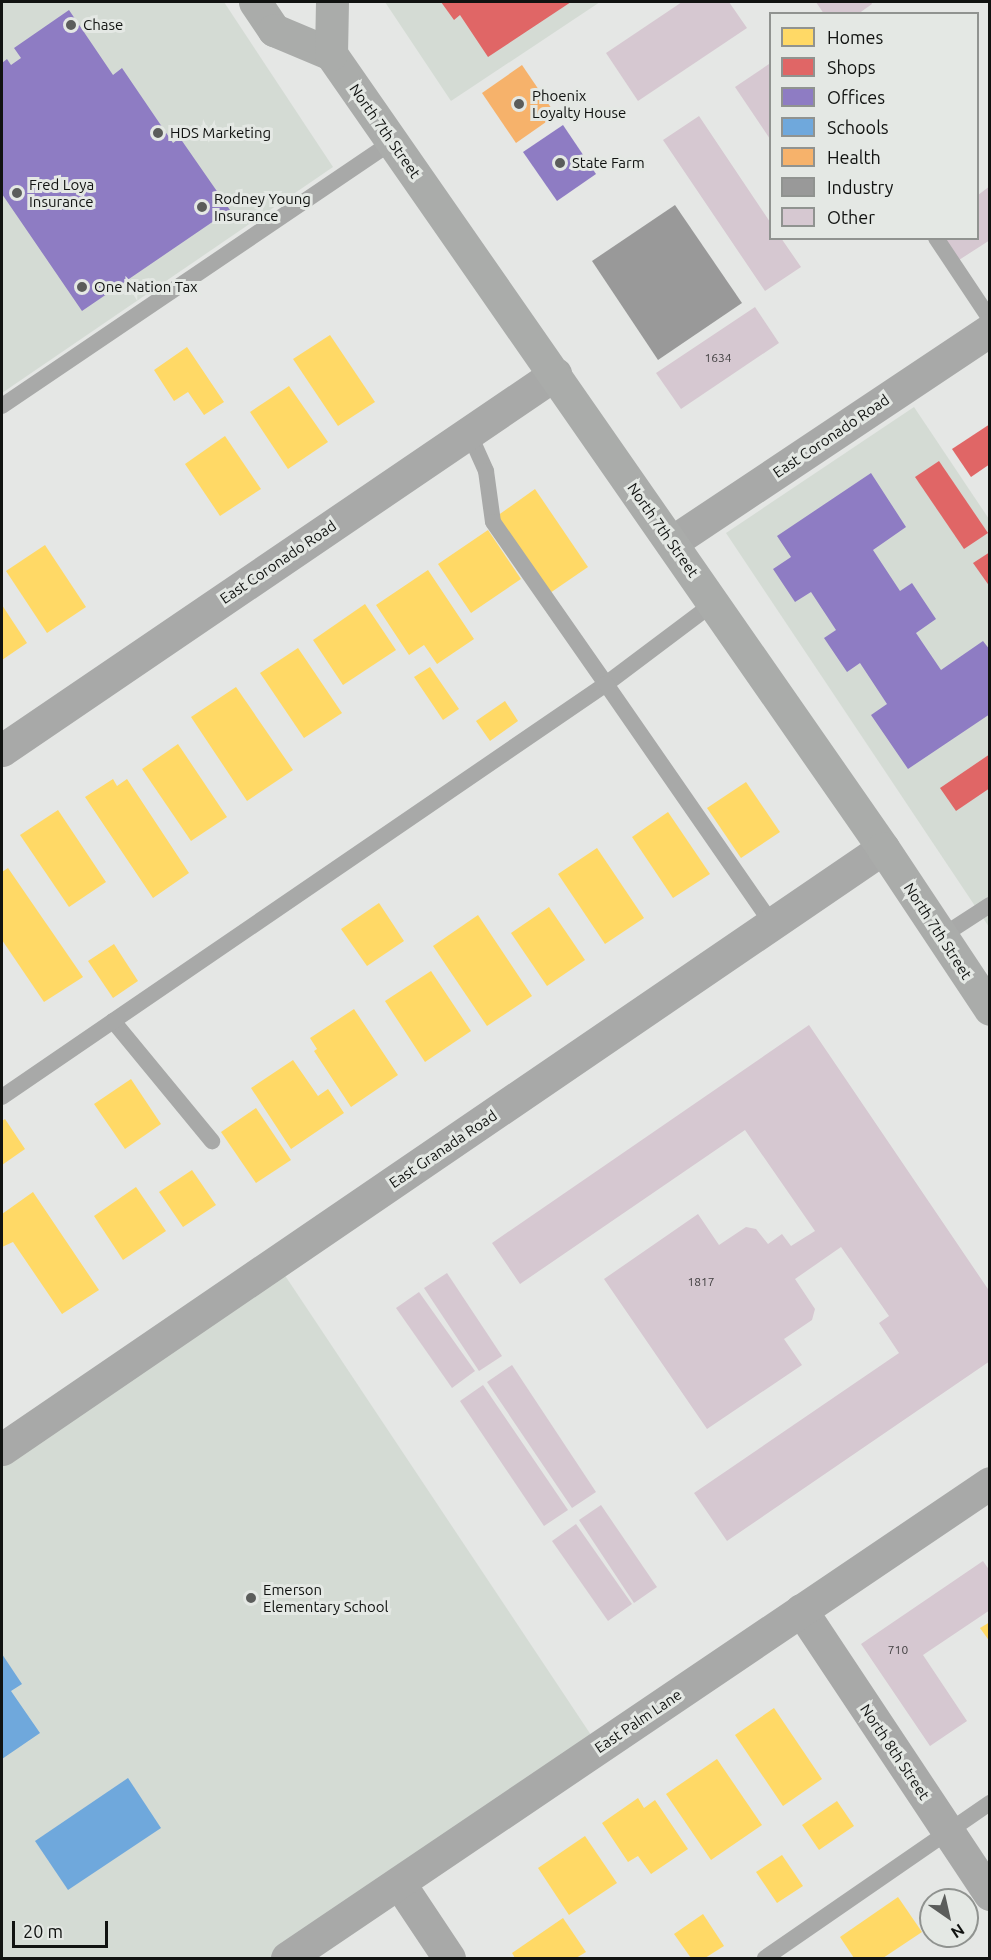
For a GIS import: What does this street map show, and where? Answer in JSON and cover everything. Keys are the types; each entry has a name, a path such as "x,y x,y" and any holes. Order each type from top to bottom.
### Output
{"main road":[{"path":"255,2 274,30 331,54 332,2"},
{"name":"North 7th Street","path":"331,54 672,542 883,848 990,1009"}],"street":[{"name":"East Coronado Road","path":"672,542 990,330"},
{"name":"East Coronado Road","path":"2,750 555,374"},
{"name":"East Granada Road","path":"2,1449 883,848"},
{"name":"East Palm Lane","path":"287,1959 990,1483"},
{"name":"North 8th Street","path":"801,1610 990,1894"},
{"path":"399,1883 449,1959"}],"lane":[{"path":"2,406 393,142"},
{"path":"937,240 990,319"},
{"path":"469,433 486,471 493,522 772,924"},
{"path":"2,1097 606,684 714,603"},
{"path":"942,936 990,905"},
{"path":"113,1021 212,1141"},
{"path":"765,1959 947,1829 990,1803"}],"shaded area":[{"path":"2,2 224,2 333,167 2,393"},
{"path":"385,2 600,2 451,101"},
{"path":"914,407 989,519 989,927 726,533"},
{"name":"Emerson Elementary School","path":"276,1262 599,1747 287,1958 2,1958 2,1449"}],"building: Homes":[{"path":"330,335 375,402 338,426 293,359"},
{"path":"187,347 224,402 204,415 188,392 174,401 154,370"},
{"path":"289,386 328,442 288,469 250,412"},
{"path":"225,436 261,489 220,516 185,464"},
{"path":"535,489 588,567 550,593 497,516"},
{"path":"488,530 521,579 471,613 438,564"},
{"path":"45,545 86,607 47,633 6,571"},
{"path":"428,570 474,639 437,664 424,645 409,655 376,605"},
{"path":"365,604 396,650 343,685 313,640"},
{"path":"2,605 27,643 2,660"},
{"path":"298,648 342,713 304,738 260,673"},
{"path":"430,667 459,709 443,720 414,677"},
{"path":"236,687 293,770 247,801 191,717"},
{"path":"505,701 518,721 490,741 476,721"},
{"path":"178,744 227,817 191,841 142,769"},
{"path":"113,779 117,786 127,779 189,873 153,898 85,797"},
{"path":"746,782 780,832 741,858 707,808"},
{"path":"58,810 106,882 69,907 20,835"},
{"path":"668,812 710,874 673,898 632,837"},
{"path":"597,848 644,918 605,944 558,874"},
{"path":"8,868 83,977 44,1002 2,940 2,872"},
{"path":"379,903 404,941 367,966 341,929"},
{"path":"549,907 585,960 547,986 511,933"},
{"path":"478,915 532,996 487,1026 433,946"},
{"path":"114,944 138,981 113,998 88,961"},
{"path":"431,971 471,1031 425,1062 385,1001"},
{"path":"354,1009 398,1075 351,1107 314,1051 317,1049 310,1038"},
{"path":"293,1060 318,1096 328,1089 344,1113 291,1149 251,1088"},
{"path":"131,1079 161,1124 125,1149 94,1104"},
{"path":"256,1108 291,1160 256,1183 221,1132"},
{"path":"5,1119 25,1149 2,1165 2,1121"},
{"path":"192,1170 216,1205 183,1227 159,1192"},
{"path":"136,1187 166,1231 123,1260 94,1216"},
{"path":"33,1192 99,1290 62,1314 13,1242 2,1247 2,1214"},
{"path":"990,1622 990,1642 980,1628"},
{"path":"774,1708 822,1779 783,1806 735,1735"},
{"path":"717,1759 762,1825 711,1860 666,1794"},
{"path":"638,1798 644,1808 655,1800 688,1849 651,1874 638,1856 628,1862 602,1823"},
{"path":"837,1801 854,1826 819,1850 802,1825"},
{"path":"585,1836 617,1883 569,1915 538,1868"},
{"path":"782,1855 803,1886 777,1903 756,1872"},
{"path":"898,1897 919,1928 919,1934 883,1958 854,1958 840,1937"},
{"path":"703,1914 724,1946 705,1958 691,1958 674,1934"},
{"path":"563,1918 586,1952 576,1958 515,1958 512,1953"}],"building: Shops":[{"path":"441,2 571,2 488,57 460,15 454,20"},
{"path":"990,424 990,464 971,477 952,449"},
{"path":"939,461 988,533 964,549 915,477"},
{"path":"990,552 990,587 973,563"},
{"path":"990,754 990,788 956,811 940,788"}],"building: Offices":[{"path":"69,10 113,75 122,68 173,143 180,138 230,210 82,311 2,194 2,63 7,59 11,65 21,58 14,48"},
{"name":"State Farm","path":"563,125 596,174 557,201 523,152"},
{"path":"871,473 906,527 873,550 900,591 912,583 936,619 916,633 941,670 983,641 990,650 990,714 908,769 871,715 887,704 860,663 847,672 824,638 836,630 811,592 795,602 773,569 791,557 777,536"}],"building: Schools":[{"path":"2,1654 22,1684 11,1691 40,1733 2,1759"},
{"path":"128,1778 161,1828 68,1890 35,1841"}],"building: Health":[{"name":"Phoenix Loyalty House","path":"522,65 556,115 516,143 482,93"}],"building: Industry":[{"path":"675,205 742,303 658,360 592,261"}],"building: Other":[{"path":"682,2 729,2 747,28 638,101 606,53"},
{"path":"816,2 871,2 872,4 861,12 823,12"},
{"path":"769,64 769,138 735,87"},
{"path":"699,116 769,221 769,240 782,240 801,267 765,291 663,140"},
{"path":"990,186 990,240 959,260 945,240 979,240 979,194"},
{"path":"755,307 779,343 681,409 656,373"},
{"path":"809,1025 990,1292 990,1361 727,1541 694,1493 899,1353 879,1323 889,1316 841,1247 795,1279 815,1309 812,1320 784,1339 802,1365 707,1429 604,1279 698,1214 719,1245 746,1227 756,1229 768,1244 782,1234 791,1246 815,1231 745,1130 520,1284 492,1243"},
{"path":"447,1273 502,1356 479,1371 424,1288"},
{"path":"419,1292 475,1371 452,1388 396,1308"},
{"path":"512,1365 596,1492 572,1508 487,1382"},
{"path":"483,1385 568,1510 544,1526 460,1401"},
{"path":"601,1505 657,1587 634,1603 579,1520"},
{"path":"576,1524 632,1604 608,1621 552,1541"},
{"path":"983,1561 990,1571 990,1610 923,1655 967,1721 930,1746 861,1644"}],"place":[{"name":"Chase","path":"71,25"},
{"name":"Phoenix Loyalty House","path":"519,104"},
{"name":"HDS Marketing","path":"158,133"},
{"name":"State Farm","path":"560,163"},
{"name":"Fred Loya Insurance","path":"17,193"},
{"name":"Rodney Young Insurance","path":"202,207"},
{"name":"One Nation Tax","path":"82,287"},
{"name":"Emerson Elementary School","path":"251,1598"}]}
